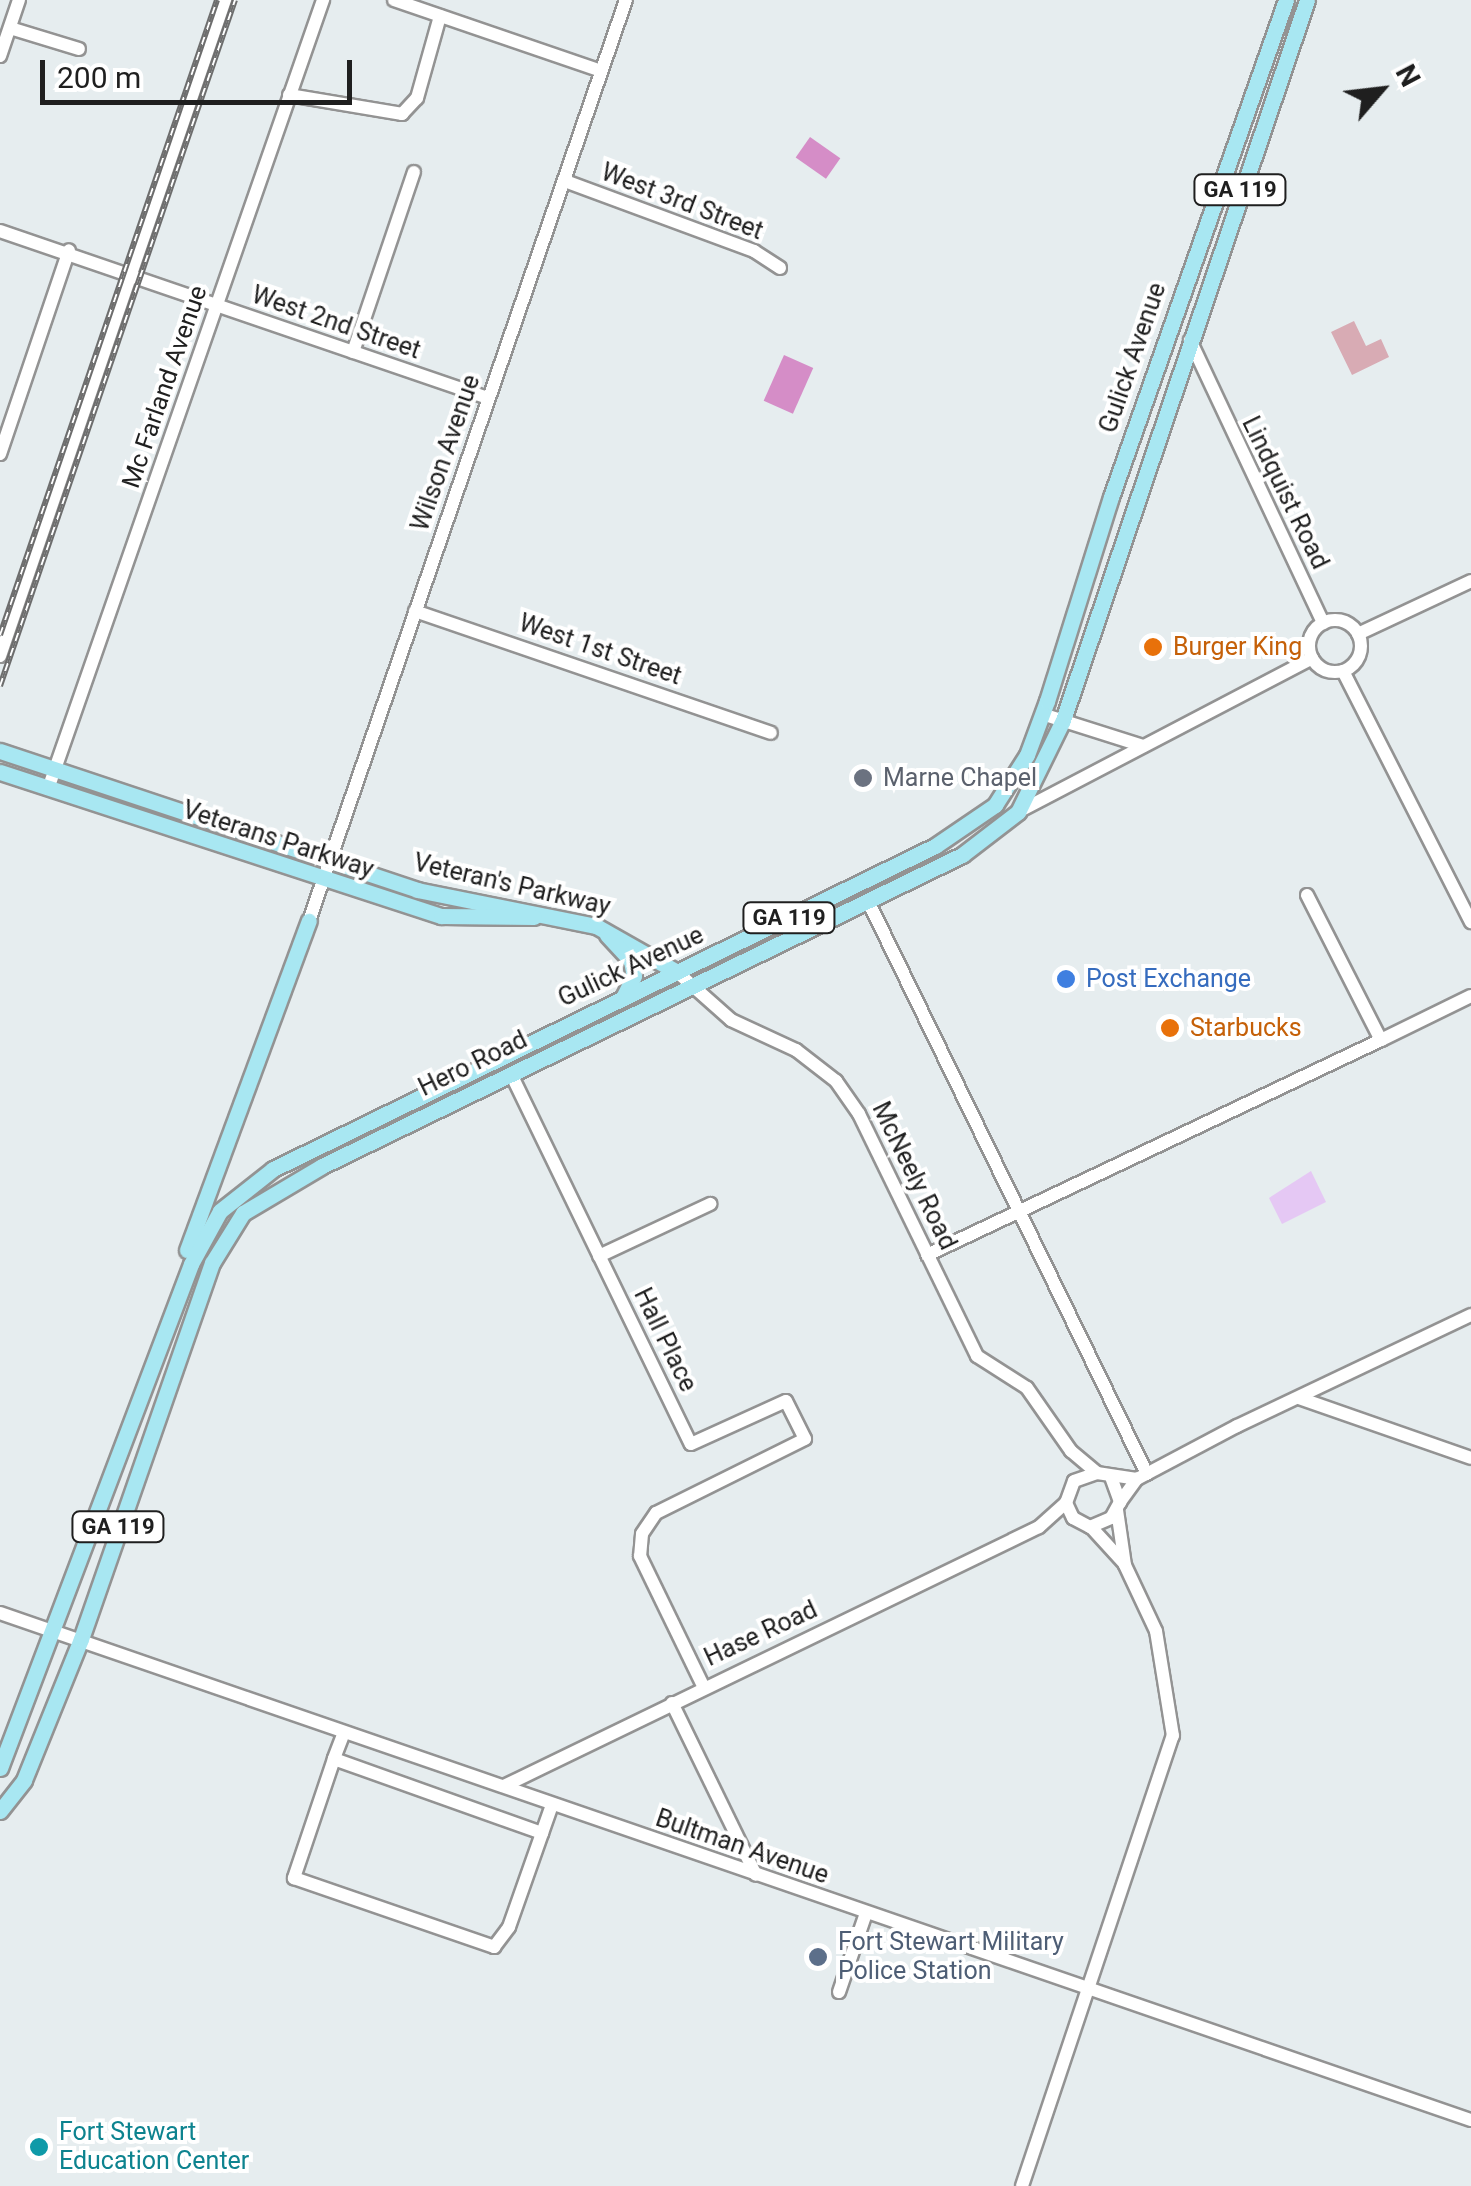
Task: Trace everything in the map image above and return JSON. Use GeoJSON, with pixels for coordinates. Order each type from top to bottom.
{"type":"FeatureCollection","features":[{"type":"Feature","properties":{"kind":"main road","name":"Gulick Avenue"},"geometry":{"type":"LineString","coordinates":[[0,1768],[202,1238],[246,1186],[970,828],[1017,775],[1042,714],[1111,497],[1286,0]]}},
{"type":"Feature","properties":{"kind":"main road","name":"Gulick Avenue"},"geometry":{"type":"LineString","coordinates":[[1018,812],[1062,720],[1174,380],[1307,0]]}},
{"type":"Feature","properties":{"kind":"main road","name":"Veterans Parkway"},"geometry":{"type":"LineString","coordinates":[[0,751],[328,862]]}},
{"type":"Feature","properties":{"kind":"main road","name":"Veterans Parkway"},"geometry":{"type":"LineString","coordinates":[[0,772],[322,882],[470,920],[548,915]]}},
{"type":"Feature","properties":{"kind":"main road","name":"Hero Road"},"geometry":{"type":"LineString","coordinates":[[80,1639],[201,1291],[227,1237],[244,1213],[274,1192],[691,984],[962,855],[1018,812]]}},
{"type":"Feature","properties":{"kind":"main road","name":"Veteran's Parkway"},"geometry":{"type":"LineString","coordinates":[[328,862],[417,890],[596,926],[677,972]]}},
{"type":"Feature","properties":{"kind":"main road"},"geometry":{"type":"LineString","coordinates":[[157,1351],[190,1239],[229,1151],[310,921]]}},
{"type":"Feature","properties":{"kind":"main road"},"geometry":{"type":"LineString","coordinates":[[596,926],[631,960],[634,976],[623,998]]}},
{"type":"Feature","properties":{"kind":"main road","name":"GA 119"},"geometry":{"type":"LineString","coordinates":[[0,1811],[24,1780],[80,1639]]}},
{"type":"Feature","properties":{"kind":"street"},"geometry":{"type":"LineString","coordinates":[[0,56],[20,0]]}},
{"type":"Feature","properties":{"kind":"street"},"geometry":{"type":"LineString","coordinates":[[0,656],[226,0]]}},
{"type":"Feature","properties":{"kind":"street","name":"Mc Farland Avenue"},"geometry":{"type":"LineString","coordinates":[[48,789],[323,0]]}},
{"type":"Feature","properties":{"kind":"street"},"geometry":{"type":"LineString","coordinates":[[394,0],[600,71]]}},
{"type":"Feature","properties":{"kind":"street","name":"Wilson Avenue"},"geometry":{"type":"LineString","coordinates":[[310,921],[626,0]]}},
{"type":"Feature","properties":{"kind":"street"},"geometry":{"type":"LineString","coordinates":[[289,95],[402,114],[417,98],[440,16]]}},
{"type":"Feature","properties":{"kind":"street"},"geometry":{"type":"LineString","coordinates":[[10,28],[78,49]]}},
{"type":"Feature","properties":{"kind":"street"},"geometry":{"type":"LineString","coordinates":[[353,352],[414,172]]}},
{"type":"Feature","properties":{"kind":"street","name":"West 3rd Street"},"geometry":{"type":"LineString","coordinates":[[565,181],[754,250],[780,268]]}},
{"type":"Feature","properties":{"kind":"street","name":"West 2nd Street"},"geometry":{"type":"LineString","coordinates":[[0,231],[69,250],[132,276],[488,398]]}},
{"type":"Feature","properties":{"kind":"street"},"geometry":{"type":"LineString","coordinates":[[0,454],[69,250]]}},
{"type":"Feature","properties":{"kind":"street","name":"Lindquist Road"},"geometry":{"type":"LineString","coordinates":[[1189,338],[1206,383],[1323,623]]}},
{"type":"Feature","properties":{"kind":"street"},"geometry":{"type":"LineString","coordinates":[[1174,380],[1194,377],[1206,383]]}},
{"type":"Feature","properties":{"kind":"street"},"geometry":{"type":"LineString","coordinates":[[1358,634],[1471,581]]}},
{"type":"Feature","properties":{"kind":"street","name":"West 1st Street"},"geometry":{"type":"LineString","coordinates":[[415,611],[772,733]]}},
{"type":"Feature","properties":{"kind":"street"},"geometry":{"type":"LineString","coordinates":[[1343,621],[1358,634],[1360,656],[1343,671],[1324,670],[1312,658],[1309,644],[1323,623],[1343,621]]}},
{"type":"Feature","properties":{"kind":"street"},"geometry":{"type":"LineString","coordinates":[[1018,812],[1312,658]]}},
{"type":"Feature","properties":{"kind":"street"},"geometry":{"type":"LineString","coordinates":[[1343,671],[1471,922]]}},
{"type":"Feature","properties":{"kind":"street"},"geometry":{"type":"LineString","coordinates":[[1042,714],[1143,746]]}},
{"type":"Feature","properties":{"kind":"street"},"geometry":{"type":"LineString","coordinates":[[1307,895],[1380,1040]]}},
{"type":"Feature","properties":{"kind":"street"},"geometry":{"type":"LineString","coordinates":[[868,901],[1021,1215],[1142,1476]]}},
{"type":"Feature","properties":{"kind":"street","name":"McNeely Road"},"geometry":{"type":"LineString","coordinates":[[677,972],[730,1020],[796,1050],[836,1081],[859,1114],[978,1356],[1027,1388],[1065,1442],[1104,1475]]}},
{"type":"Feature","properties":{"kind":"street"},"geometry":{"type":"LineString","coordinates":[[928,1254],[1021,1215],[1471,996]]}},
{"type":"Feature","properties":{"kind":"street","name":"Hall Place"},"geometry":{"type":"LineString","coordinates":[[511,1074],[691,1444],[786,1402],[805,1439],[656,1512],[642,1534],[640,1556],[703,1686]]}},
{"type":"Feature","properties":{"kind":"street"},"geometry":{"type":"LineString","coordinates":[[598,1256],[710,1204]]}},
{"type":"Feature","properties":{"kind":"street"},"geometry":{"type":"LineString","coordinates":[[1038,1527],[1104,1524],[1142,1476],[1471,1316]]}},
{"type":"Feature","properties":{"kind":"street"},"geometry":{"type":"LineString","coordinates":[[1299,1398],[1471,1458]]}},
{"type":"Feature","properties":{"kind":"street"},"geometry":{"type":"LineString","coordinates":[[1038,1527],[1066,1503],[1070,1486],[1065,1442]]}},
{"type":"Feature","properties":{"kind":"street"},"geometry":{"type":"LineString","coordinates":[[1070,1486],[1104,1475],[1142,1476]]}},
{"type":"Feature","properties":{"kind":"street"},"geometry":{"type":"LineString","coordinates":[[1022,2186],[1173,1736],[1156,1631],[1126,1565],[1119,1506],[1104,1475]]}},
{"type":"Feature","properties":{"kind":"street"},"geometry":{"type":"LineString","coordinates":[[1066,1503],[1126,1565]]}},
{"type":"Feature","properties":{"kind":"street","name":"Hase Road"},"geometry":{"type":"LineString","coordinates":[[504,1786],[703,1686],[1038,1527]]}},
{"type":"Feature","properties":{"kind":"street","name":"Bultman Avenue"},"geometry":{"type":"LineString","coordinates":[[0,1613],[343,1735],[504,1786],[1471,2120]]}},
{"type":"Feature","properties":{"kind":"street"},"geometry":{"type":"LineString","coordinates":[[672,1703],[756,1876]]}},
{"type":"Feature","properties":{"kind":"street"},"geometry":{"type":"LineString","coordinates":[[343,1735],[294,1878],[494,1947],[509,1927],[552,1804]]}},
{"type":"Feature","properties":{"kind":"street"},"geometry":{"type":"LineString","coordinates":[[334,1759],[542,1833]]}},
{"type":"Feature","properties":{"kind":"street"},"geometry":{"type":"LineString","coordinates":[[839,1992],[866,1913]]}},
{"type":"Feature","properties":{"kind":"shaded area"},"geometry":{"type":"Polygon","coordinates":[[[810,137],[840,158],[826,179],[796,157],[810,137]]]}},
{"type":"Feature","properties":{"kind":"shaded area"},"geometry":{"type":"Polygon","coordinates":[[[1354,321],[1366,346],[1381,339],[1389,357],[1352,375],[1331,332],[1354,321]]]}},
{"type":"Feature","properties":{"kind":"shaded area"},"geometry":{"type":"Polygon","coordinates":[[[784,355],[813,368],[793,414],[764,401],[784,355]]]}},
{"type":"Feature","properties":{"kind":"shaded area"},"geometry":{"type":"Polygon","coordinates":[[[1311,1171],[1326,1202],[1282,1224],[1269,1198],[1311,1171]]]}},
{"type":"Feature","properties":{"kind":"railway"},"geometry":{"type":"LineString","coordinates":[[0,635],[217,0]]}},
{"type":"Feature","properties":{"kind":"railway"},"geometry":{"type":"LineString","coordinates":[[0,686],[235,0]]}},
{"type":"Feature","properties":{"kind":"place","name":"Burger King"},"geometry":{"type":"Point","coordinates":[1153,647]}},
{"type":"Feature","properties":{"kind":"place","name":"Marne Chapel"},"geometry":{"type":"Point","coordinates":[863,778]}},
{"type":"Feature","properties":{"kind":"place","name":"Post Exchange"},"geometry":{"type":"Point","coordinates":[1066,979]}},
{"type":"Feature","properties":{"kind":"place","name":"Starbucks"},"geometry":{"type":"Point","coordinates":[1170,1028]}},
{"type":"Feature","properties":{"kind":"place","name":"Fort Stewart Military Police Station"},"geometry":{"type":"Point","coordinates":[818,1957]}},
{"type":"Feature","properties":{"kind":"place","name":"Fort Stewart Education Center"},"geometry":{"type":"Point","coordinates":[39,2147]}}]}
